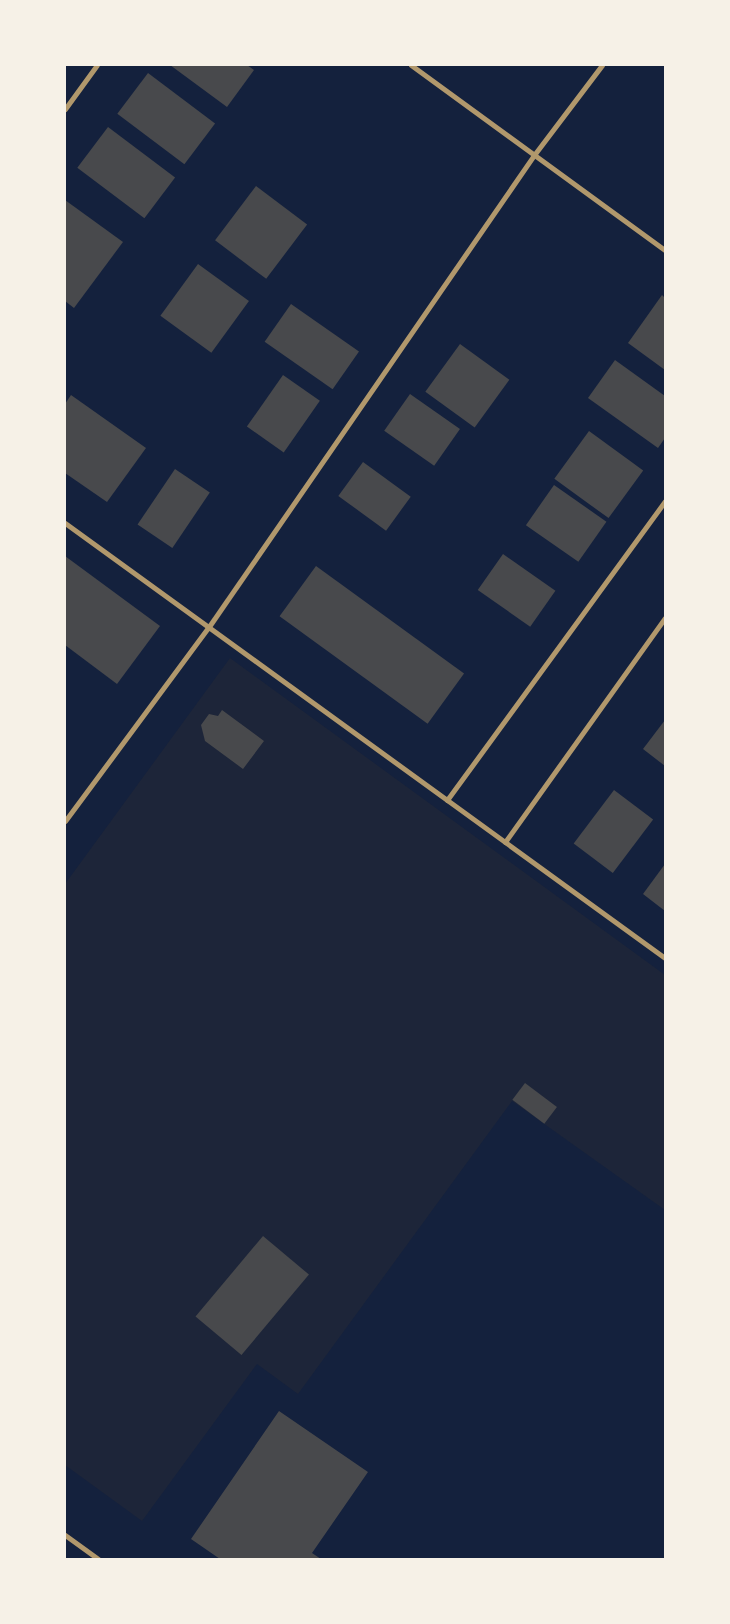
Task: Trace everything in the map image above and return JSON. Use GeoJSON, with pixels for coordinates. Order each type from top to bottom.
{"type":"FeatureCollection","features":[{"type":"Feature","properties":{"kind":"street"},"geometry":{"type":"LineString","coordinates":[[65,109],[97,65]]}},
{"type":"Feature","properties":{"kind":"street"},"geometry":{"type":"LineString","coordinates":[[411,65],[665,250]]}},
{"type":"Feature","properties":{"kind":"street"},"geometry":{"type":"LineString","coordinates":[[65,821],[208,628],[534,155],[602,65]]}},
{"type":"Feature","properties":{"kind":"street"},"geometry":{"type":"LineString","coordinates":[[447,800],[665,501]]}},
{"type":"Feature","properties":{"kind":"street"},"geometry":{"type":"LineString","coordinates":[[65,523],[665,958]]}},
{"type":"Feature","properties":{"kind":"street"},"geometry":{"type":"LineString","coordinates":[[505,842],[665,618]]}},
{"type":"Feature","properties":{"kind":"street"},"geometry":{"type":"LineString","coordinates":[[65,1535],[98,1559]]}},
{"type":"Feature","properties":{"kind":"shaded area"},"geometry":{"type":"Polygon","coordinates":[[[230,658],[665,975],[665,1210],[512,1101],[298,1394],[257,1364],[142,1521],[65,1465],[65,884],[230,658]]]}},
{"type":"Feature","properties":{"kind":"building"},"geometry":{"type":"Polygon","coordinates":[[[170,65],[247,65],[254,70],[227,107],[170,65]]]}},
{"type":"Feature","properties":{"kind":"building"},"geometry":{"type":"Polygon","coordinates":[[[148,73],[215,124],[184,164],[117,114],[148,73]]]}},
{"type":"Feature","properties":{"kind":"building"},"geometry":{"type":"Polygon","coordinates":[[[108,127],[175,178],[144,218],[77,168],[108,127]]]}},
{"type":"Feature","properties":{"kind":"building"},"geometry":{"type":"Polygon","coordinates":[[[256,186],[307,225],[266,279],[215,240],[256,186]]]}},
{"type":"Feature","properties":{"kind":"building"},"geometry":{"type":"Polygon","coordinates":[[[65,200],[123,242],[74,308],[65,301],[65,200]]]}},
{"type":"Feature","properties":{"kind":"building"},"geometry":{"type":"Polygon","coordinates":[[[198,264],[249,301],[211,353],[160,316],[198,264]]]}},
{"type":"Feature","properties":{"kind":"building"},"geometry":{"type":"Polygon","coordinates":[[[662,295],[665,298],[665,370],[628,343],[662,295]]]}},
{"type":"Feature","properties":{"kind":"building"},"geometry":{"type":"Polygon","coordinates":[[[291,304],[359,352],[333,389],[265,342],[291,304]]]}},
{"type":"Feature","properties":{"kind":"building"},"geometry":{"type":"Polygon","coordinates":[[[460,344],[509,380],[475,428],[425,392],[460,344]]]}},
{"type":"Feature","properties":{"kind":"building"},"geometry":{"type":"Polygon","coordinates":[[[615,360],[665,396],[665,438],[658,448],[588,398],[615,360]]]}},
{"type":"Feature","properties":{"kind":"building"},"geometry":{"type":"Polygon","coordinates":[[[283,375],[320,401],[284,452],[247,427],[283,375]]]}},
{"type":"Feature","properties":{"kind":"building"},"geometry":{"type":"Polygon","coordinates":[[[410,394],[460,429],[434,466],[384,431],[410,394]]]}},
{"type":"Feature","properties":{"kind":"building"},"geometry":{"type":"Polygon","coordinates":[[[71,395],[146,448],[107,502],[65,473],[65,404],[71,395]]]}},
{"type":"Feature","properties":{"kind":"building"},"geometry":{"type":"Polygon","coordinates":[[[589,431],[643,470],[609,518],[554,479],[589,431]]]}},
{"type":"Feature","properties":{"kind":"building"},"geometry":{"type":"Polygon","coordinates":[[[363,462],[411,497],[386,531],[338,496],[363,462]]]}},
{"type":"Feature","properties":{"kind":"building"},"geometry":{"type":"Polygon","coordinates":[[[175,469],[210,492],[172,548],[138,525],[175,469]]]}},
{"type":"Feature","properties":{"kind":"building"},"geometry":{"type":"Polygon","coordinates":[[[554,485],[606,522],[578,562],[526,525],[554,485]]]}},
{"type":"Feature","properties":{"kind":"building"},"geometry":{"type":"Polygon","coordinates":[[[503,554],[555,591],[530,627],[478,590],[503,554]]]}},
{"type":"Feature","properties":{"kind":"building"},"geometry":{"type":"Polygon","coordinates":[[[65,556],[160,626],[117,684],[65,645],[65,556]]]}},
{"type":"Feature","properties":{"kind":"building"},"geometry":{"type":"Polygon","coordinates":[[[316,566],[464,674],[428,724],[280,616],[316,566]]]}},
{"type":"Feature","properties":{"kind":"building"},"geometry":{"type":"Polygon","coordinates":[[[222,710],[264,741],[243,769],[205,741],[201,725],[209,714],[218,716],[222,710]]]}},
{"type":"Feature","properties":{"kind":"building"},"geometry":{"type":"Polygon","coordinates":[[[665,720],[665,766],[643,749],[665,720]]]}},
{"type":"Feature","properties":{"kind":"building"},"geometry":{"type":"Polygon","coordinates":[[[614,790],[653,819],[613,873],[574,844],[614,790]]]}},
{"type":"Feature","properties":{"kind":"building"},"geometry":{"type":"Polygon","coordinates":[[[665,864],[665,911],[643,894],[665,864]]]}},
{"type":"Feature","properties":{"kind":"building"},"geometry":{"type":"Polygon","coordinates":[[[525,1083],[557,1107],[544,1124],[512,1100],[525,1083]]]}},
{"type":"Feature","properties":{"kind":"building"},"geometry":{"type":"Polygon","coordinates":[[[263,1236],[309,1275],[241,1355],[196,1316],[263,1236]]]}},
{"type":"Feature","properties":{"kind":"building"},"geometry":{"type":"Polygon","coordinates":[[[279,1411],[368,1472],[312,1553],[321,1559],[220,1559],[191,1539],[279,1411]]]}}]}
